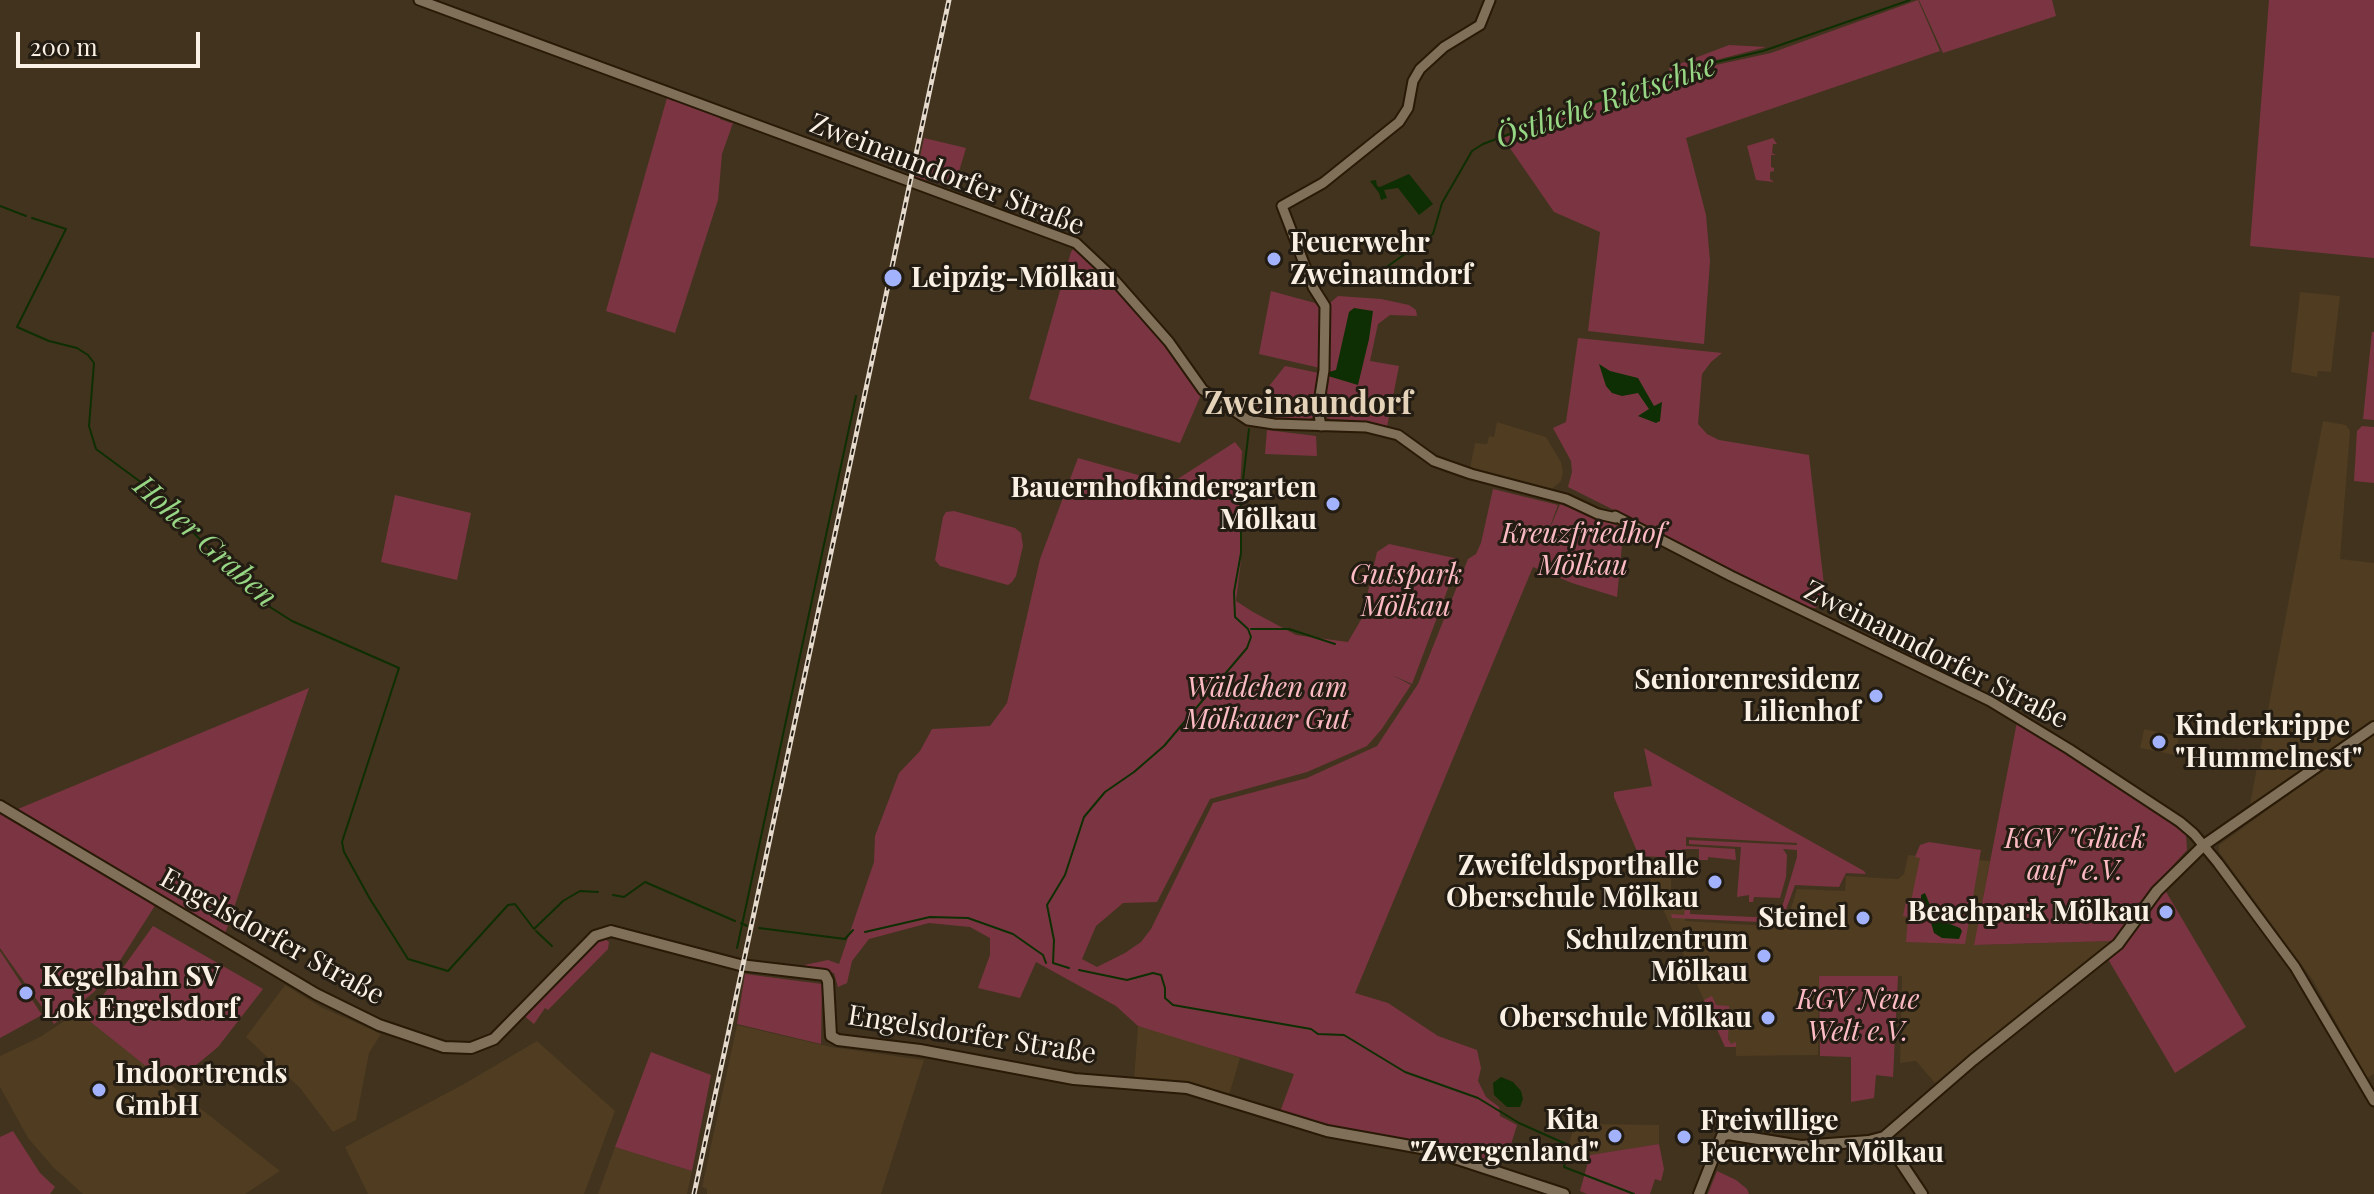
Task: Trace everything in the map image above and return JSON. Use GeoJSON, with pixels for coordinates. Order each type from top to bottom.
{"type":"FeatureCollection","features":[{"type":"Feature","properties":{"kind":"main road"},"geometry":{"type":"LineString","coordinates":[[1699,1194],[1722,1136],[1728,1134],[1801,1146],[1884,1137],[1973,1060],[2118,944],[2157,891],[2204,845],[2374,727]]}},
{"type":"Feature","properties":{"kind":"main road","name":"Engelsdorfer Straße"},"geometry":{"type":"LineString","coordinates":[[0,806],[316,994],[379,1025],[444,1047],[471,1048],[494,1039],[595,936],[611,931],[740,965],[825,975],[828,981],[830,1030],[834,1039],[920,1050],[1074,1079],[1187,1088],[1327,1131],[1427,1149],[1564,1194]]}},
{"type":"Feature","properties":{"kind":"main road"},"geometry":{"type":"LineString","coordinates":[[1884,1137],[1922,1194]]}},
{"type":"Feature","properties":{"kind":"street","name":"Zweinaundorfer Straße"},"geometry":{"type":"LineString","coordinates":[[419,0],[1076,243],[1110,275],[1169,342],[1200,386],[1211,397],[1248,420],[1274,424],[1366,427],[1398,435],[1434,461],[1586,506],[2011,713],[2180,822],[2204,845],[2295,967],[2374,1101]]}},
{"type":"Feature","properties":{"kind":"street"},"geometry":{"type":"LineString","coordinates":[[1321,426],[1318,409],[1326,313],[1282,206],[1323,183],[1399,122],[1408,108],[1413,81],[1420,69],[1444,47],[1476,29],[1484,19],[1490,0]]}},
{"type":"Feature","properties":{"kind":"shaded area"},"geometry":{"type":"Polygon","coordinates":[[[1409,174],[1433,204],[1419,215],[1398,188],[1384,190],[1387,198],[1381,200],[1370,181],[1376,180],[1380,187],[1409,174]]]}},
{"type":"Feature","properties":{"kind":"shaded area"},"geometry":{"type":"Polygon","coordinates":[[[2300,292],[2340,296],[2331,372],[2318,371],[2317,377],[2291,372],[2300,292]]]}},
{"type":"Feature","properties":{"kind":"shaded area"},"geometry":{"type":"Polygon","coordinates":[[[1354,308],[1373,311],[1358,385],[1328,376],[1329,372],[1336,370],[1349,312],[1354,308]]]}},
{"type":"Feature","properties":{"kind":"shaded area"},"geometry":{"type":"Polygon","coordinates":[[[1599,364],[1610,371],[1638,378],[1654,406],[1662,402],[1660,421],[1656,423],[1638,416],[1649,409],[1638,393],[1622,396],[1612,393],[1606,386],[1599,364]]]}},
{"type":"Feature","properties":{"kind":"shaded area"},"geometry":{"type":"Polygon","coordinates":[[[2323,421],[2346,425],[2350,431],[2340,559],[2374,563],[2374,720],[2250,804],[2323,421]]]}},
{"type":"Feature","properties":{"kind":"shaded area"},"geometry":{"type":"Polygon","coordinates":[[[1497,422],[1546,437],[1561,462],[1561,481],[1552,489],[1470,468],[1475,443],[1487,444],[1489,436],[1494,437],[1497,422]]]}},
{"type":"Feature","properties":{"kind":"shaded area","name":"Kinderkrippe \"Hummelnest\""},"geometry":{"type":"Polygon","coordinates":[[[2144,729],[2179,736],[2175,755],[2140,748],[2144,729]]]}},
{"type":"Feature","properties":{"kind":"shaded area"},"geometry":{"type":"Polygon","coordinates":[[[2374,733],[2374,1074],[2367,1078],[2312,979],[2219,852],[2219,845],[2374,733]]]}},
{"type":"Feature","properties":{"kind":"shaded area"},"geometry":{"type":"Polygon","coordinates":[[[1908,855],[1990,861],[1974,945],[2112,941],[1935,1083],[1916,1061],[1900,1063],[1902,976],[1819,976],[1818,1055],[1736,1056],[1736,1047],[1725,1047],[1645,869],[1648,862],[1672,863],[1671,889],[1687,890],[1685,921],[1785,927],[1797,889],[1845,891],[1846,876],[1898,879],[1904,874],[1908,855]]]}},
{"type":"Feature","properties":{"kind":"shaded area"},"geometry":{"type":"Polygon","coordinates":[[[1925,893],[1934,915],[1960,928],[1959,939],[1942,938],[1934,933],[1928,912],[1921,904],[1921,895],[1925,893]]]}},
{"type":"Feature","properties":{"kind":"shaded area"},"geometry":{"type":"Polygon","coordinates":[[[285,985],[321,1007],[381,1034],[369,1053],[356,1120],[333,1132],[300,1088],[246,1037],[285,985]]]}},
{"type":"Feature","properties":{"kind":"shaded area"},"geometry":{"type":"Polygon","coordinates":[[[78,1012],[280,1171],[245,1194],[83,1194],[53,1167],[28,1138],[0,1087],[0,1056],[40,1037],[78,1012]]]}},
{"type":"Feature","properties":{"kind":"shaded area"},"geometry":{"type":"Polygon","coordinates":[[[737,1025],[831,1047],[924,1060],[881,1194],[707,1194],[707,1189],[702,1187],[737,1025]]]}},
{"type":"Feature","properties":{"kind":"shaded area"},"geometry":{"type":"Polygon","coordinates":[[[1138,1026],[1240,1058],[1229,1095],[1185,1083],[1134,1079],[1138,1026]]]}},
{"type":"Feature","properties":{"kind":"shaded area"},"geometry":{"type":"Polygon","coordinates":[[[537,1041],[615,1111],[584,1194],[368,1194],[345,1147],[537,1041]]]}},
{"type":"Feature","properties":{"kind":"shaded area"},"geometry":{"type":"Polygon","coordinates":[[[1501,1077],[1513,1082],[1521,1091],[1523,1099],[1520,1107],[1507,1107],[1494,1095],[1493,1083],[1501,1077]]]}},
{"type":"Feature","properties":{"kind":"shaded area","name":"Kita \"Zwergenland\""},"geometry":{"type":"Polygon","coordinates":[[[1594,1124],[1659,1125],[1659,1144],[1592,1155],[1568,1148],[1574,1126],[1582,1128],[1594,1124]]]}},
{"type":"Feature","properties":{"kind":"shaded area"},"geometry":{"type":"Polygon","coordinates":[[[615,1147],[692,1171],[687,1194],[598,1194],[615,1147]]]}},
{"type":"Feature","properties":{"kind":"green space"},"geometry":{"type":"Polygon","coordinates":[[[1918,0],[1940,51],[1686,138],[1706,215],[1710,261],[1704,344],[1588,331],[1600,232],[1554,212],[1503,138],[1679,73],[1771,53],[1918,0]]]}},
{"type":"Feature","properties":{"kind":"green space"},"geometry":{"type":"Polygon","coordinates":[[[1919,0],[2052,0],[2056,16],[1943,53],[1919,0]]]}},
{"type":"Feature","properties":{"kind":"green space"},"geometry":{"type":"Polygon","coordinates":[[[2269,0],[2374,0],[2374,258],[2250,246],[2269,0]]]}},
{"type":"Feature","properties":{"kind":"green space"},"geometry":{"type":"Polygon","coordinates":[[[1729,45],[1766,47],[1670,72],[1669,68],[1729,45]]]}},
{"type":"Feature","properties":{"kind":"green space"},"geometry":{"type":"Polygon","coordinates":[[[667,98],[721,115],[720,119],[731,123],[734,120],[722,154],[718,200],[675,333],[606,311],[667,98]]]}},
{"type":"Feature","properties":{"kind":"green space"},"geometry":{"type":"Polygon","coordinates":[[[924,138],[966,148],[954,188],[916,177],[924,138]]]}},
{"type":"Feature","properties":{"kind":"green space"},"geometry":{"type":"Polygon","coordinates":[[[1773,138],[1777,144],[1773,144],[1772,153],[1776,155],[1771,155],[1774,171],[1770,172],[1770,179],[1774,182],[1756,180],[1747,146],[1773,138]]]}},
{"type":"Feature","properties":{"kind":"green space"},"geometry":{"type":"Polygon","coordinates":[[[1074,248],[1168,344],[1199,390],[1200,397],[1180,443],[1029,399],[1074,248]]]}},
{"type":"Feature","properties":{"kind":"green space"},"geometry":{"type":"Polygon","coordinates":[[[1271,291],[1315,303],[1320,308],[1320,368],[1259,354],[1271,291]]]}},
{"type":"Feature","properties":{"kind":"green space"},"geometry":{"type":"Polygon","coordinates":[[[1338,296],[1381,299],[1409,305],[1416,310],[1417,316],[1390,315],[1378,324],[1370,361],[1399,366],[1387,427],[1324,416],[1330,303],[1338,296]]]}},
{"type":"Feature","properties":{"kind":"green space"},"geometry":{"type":"Polygon","coordinates":[[[2374,332],[2374,420],[2363,419],[2374,332]]]}},
{"type":"Feature","properties":{"kind":"green space"},"geometry":{"type":"Polygon","coordinates":[[[1578,338],[1722,353],[1702,374],[1698,424],[1707,434],[1719,440],[1809,455],[1824,585],[1816,608],[1807,607],[1568,487],[1571,461],[1553,428],[1566,422],[1578,338]]]}},
{"type":"Feature","properties":{"kind":"green space"},"geometry":{"type":"Polygon","coordinates":[[[1285,366],[1319,373],[1313,417],[1310,419],[1255,416],[1262,395],[1285,366]]]}},
{"type":"Feature","properties":{"kind":"green space"},"geometry":{"type":"Polygon","coordinates":[[[2362,426],[2374,427],[2374,483],[2354,481],[2357,431],[2362,426]]]}},
{"type":"Feature","properties":{"kind":"green space"},"geometry":{"type":"Polygon","coordinates":[[[1267,430],[1316,436],[1317,456],[1265,454],[1267,430]]]}},
{"type":"Feature","properties":{"kind":"green space"},"geometry":{"type":"Polygon","coordinates":[[[1235,442],[1242,451],[1239,506],[1241,560],[1236,601],[1296,635],[1348,642],[1362,618],[1377,552],[1389,544],[1459,559],[1412,684],[1392,675],[1411,685],[1367,746],[1307,772],[1210,799],[1157,902],[1123,903],[1096,926],[1082,959],[1097,967],[1141,942],[1151,929],[1213,803],[1307,778],[1377,746],[1418,684],[1468,559],[1476,554],[1481,543],[1493,489],[1558,505],[1545,540],[1560,504],[1618,526],[1619,533],[1623,534],[1617,597],[1533,567],[1355,993],[1388,1003],[1438,1036],[1477,1050],[1481,1068],[1478,1081],[1486,1097],[1499,1107],[1500,1116],[1517,1125],[1506,1160],[1495,1166],[1353,1134],[1280,1112],[1294,1074],[1138,1026],[1116,1006],[1036,962],[1020,998],[978,988],[990,955],[990,938],[970,927],[929,923],[869,939],[852,961],[847,983],[838,987],[834,973],[804,965],[828,960],[839,964],[874,862],[875,836],[899,773],[920,751],[932,729],[990,726],[1007,703],[1040,559],[1078,458],[1170,484],[1235,442]]]}},
{"type":"Feature","properties":{"kind":"green space"},"geometry":{"type":"Polygon","coordinates":[[[395,495],[471,513],[457,580],[381,562],[395,495]]]}},
{"type":"Feature","properties":{"kind":"green space"},"geometry":{"type":"Polygon","coordinates":[[[954,511],[1015,528],[1021,533],[1023,546],[1012,582],[1008,585],[940,566],[935,560],[943,517],[946,512],[954,511]]]}},
{"type":"Feature","properties":{"kind":"green space"},"geometry":{"type":"Polygon","coordinates":[[[309,688],[224,937],[156,904],[116,967],[94,992],[54,1024],[0,948],[0,810],[6,814],[309,688]]]}},
{"type":"Feature","properties":{"kind":"green space","name":"KGV \"Glück auf\" e.V."},"geometry":{"type":"Polygon","coordinates":[[[2017,722],[2155,811],[2186,835],[2187,850],[2154,886],[2112,941],[1974,945],[2017,722]]]}},
{"type":"Feature","properties":{"kind":"green space"},"geometry":{"type":"Polygon","coordinates":[[[1644,748],[1866,874],[1846,873],[1839,887],[1795,885],[1781,923],[1672,918],[1671,914],[1684,915],[1685,909],[1690,910],[1690,914],[1774,918],[1780,914],[1797,857],[1797,850],[1783,849],[1787,855],[1786,877],[1780,898],[1754,897],[1753,902],[1749,902],[1749,895],[1737,897],[1741,847],[1689,844],[1689,840],[1797,843],[1686,837],[1686,846],[1735,849],[1736,860],[1708,857],[1708,860],[1699,860],[1699,849],[1685,849],[1683,858],[1639,856],[1614,792],[1652,786],[1644,748]]]}},
{"type":"Feature","properties":{"kind":"green space"},"geometry":{"type":"Polygon","coordinates":[[[1929,842],[1981,850],[1965,944],[1906,942],[1908,917],[1903,916],[1906,901],[1911,901],[1920,858],[1915,857],[1920,845],[1929,842]]]}},
{"type":"Feature","properties":{"kind":"green space"},"geometry":{"type":"Polygon","coordinates":[[[2165,890],[2246,1027],[2175,1073],[2108,959],[2129,940],[2165,890]]]}},
{"type":"Feature","properties":{"kind":"green space"},"geometry":{"type":"Polygon","coordinates":[[[153,926],[263,989],[218,1047],[171,1086],[78,1012],[104,994],[153,926]]]}},
{"type":"Feature","properties":{"kind":"green space"},"geometry":{"type":"Polygon","coordinates":[[[604,938],[609,942],[608,949],[548,1010],[545,1008],[534,1024],[523,1015],[597,940],[604,938]]]}},
{"type":"Feature","properties":{"kind":"green space"},"geometry":{"type":"Polygon","coordinates":[[[0,951],[42,1015],[0,1038],[0,951]]]}},
{"type":"Feature","properties":{"kind":"green space"},"geometry":{"type":"Polygon","coordinates":[[[745,974],[822,984],[821,1044],[737,1024],[745,974]]]}},
{"type":"Feature","properties":{"kind":"green space","name":"KGV Neue Welt e.V."},"geometry":{"type":"Polygon","coordinates":[[[1819,976],[1898,976],[1893,1077],[1876,1075],[1874,1098],[1851,1102],[1851,1057],[1820,1056],[1819,976]]]}},
{"type":"Feature","properties":{"kind":"green space"},"geometry":{"type":"Polygon","coordinates":[[[1712,996],[1716,1005],[1729,1006],[1729,1011],[1721,1011],[1721,1017],[1724,1022],[1729,1022],[1728,1039],[1731,1044],[1736,1042],[1736,1047],[1725,1047],[1704,1000],[1712,996]]]}},
{"type":"Feature","properties":{"kind":"green space"},"geometry":{"type":"Polygon","coordinates":[[[651,1052],[711,1075],[692,1171],[615,1147],[651,1052]]]}},
{"type":"Feature","properties":{"kind":"green space"},"geometry":{"type":"Polygon","coordinates":[[[13,1131],[40,1173],[55,1187],[50,1194],[0,1194],[0,1137],[13,1131]]]}},
{"type":"Feature","properties":{"kind":"green space"},"geometry":{"type":"Polygon","coordinates":[[[1659,1144],[1664,1169],[1661,1181],[1655,1179],[1650,1194],[1587,1194],[1580,1191],[1590,1155],[1659,1144]]]}},
{"type":"Feature","properties":{"kind":"green space"},"geometry":{"type":"Polygon","coordinates":[[[1717,1171],[1736,1180],[1749,1194],[1708,1194],[1717,1171]]]}},
{"type":"Feature","properties":{"kind":"waterway","name":"Östliche Rietschke"},"geometry":{"type":"LineString","coordinates":[[1365,286],[1367,281],[1433,234],[1442,203],[1472,151],[1483,144],[1678,71],[1763,51],[1910,0]]}},
{"type":"Feature","properties":{"kind":"waterway","name":"Hoher Graben"},"geometry":{"type":"LineString","coordinates":[[0,206],[26,216]]}},
{"type":"Feature","properties":{"kind":"waterway","name":"Hoher Graben"},"geometry":{"type":"LineString","coordinates":[[32,218],[66,229],[17,327],[49,341],[77,348],[94,363],[89,426],[96,449],[142,483],[270,607],[292,621],[399,668],[342,842],[344,852],[370,899],[408,959],[448,971],[508,905],[515,904],[534,929],[563,901],[580,891],[598,892]]}},
{"type":"Feature","properties":{"kind":"waterway"},"geometry":{"type":"LineString","coordinates":[[737,948],[856,396]]}},
{"type":"Feature","properties":{"kind":"waterway","name":"Östliche Rietschke"},"geometry":{"type":"LineString","coordinates":[[1069,968],[1053,963],[1054,940],[1047,905],[1065,875],[1084,817],[1105,792],[1164,746],[1247,648],[1251,637],[1248,629],[1235,617],[1234,592],[1241,553],[1241,497],[1249,429]]}},
{"type":"Feature","properties":{"kind":"waterway"},"geometry":{"type":"LineString","coordinates":[[1251,629],[1289,629],[1335,644]]}},
{"type":"Feature","properties":{"kind":"waterway","name":"Hoher Graben"},"geometry":{"type":"LineString","coordinates":[[613,895],[624,897],[645,882],[735,921]]}},
{"type":"Feature","properties":{"kind":"waterway","name":"Hoher Graben"},"geometry":{"type":"LineString","coordinates":[[865,932],[930,917],[968,918],[1013,934],[1043,955],[1046,963]]}},
{"type":"Feature","properties":{"kind":"waterway","name":"Hoher Graben"},"geometry":{"type":"LineString","coordinates":[[741,923],[747,926]]}},
{"type":"Feature","properties":{"kind":"waterway","name":"Hoher Graben"},"geometry":{"type":"LineString","coordinates":[[759,928],[845,939],[853,930]]}},
{"type":"Feature","properties":{"kind":"waterway"},"geometry":{"type":"LineString","coordinates":[[536,931],[552,946]]}},
{"type":"Feature","properties":{"kind":"waterway"},"geometry":{"type":"LineString","coordinates":[[1079,970],[1127,980],[1153,973],[1161,975],[1165,998],[1173,1005],[1311,1029],[1318,1034],[1344,1035],[1405,1072],[1478,1098],[1519,1123],[1566,1144],[1568,1150],[1564,1167],[1634,1194]]}},
{"type":"Feature","properties":{"kind":"railway"},"geometry":{"type":"LineString","coordinates":[[694,1194],[949,0]]}},
{"type":"Feature","properties":{"kind":"place","name":"Feuerwehr Zweinaundorf"},"geometry":{"type":"Point","coordinates":[1274,259]}},
{"type":"Feature","properties":{"kind":"place","name":"Leipzig-Mölkau"},"geometry":{"type":"Point","coordinates":[893,278]}},
{"type":"Feature","properties":{"kind":"place","name":"Bauernhofkindergarten Mölkau"},"geometry":{"type":"Point","coordinates":[1333,504]}},
{"type":"Feature","properties":{"kind":"place","name":"Seniorenresidenz Lilienhof"},"geometry":{"type":"Point","coordinates":[1876,696]}},
{"type":"Feature","properties":{"kind":"place","name":"Kinderkrippe \"Hummelnest\""},"geometry":{"type":"Point","coordinates":[2159,742]}},
{"type":"Feature","properties":{"kind":"place","name":"Zweifeldsporthalle Oberschule Mölkau"},"geometry":{"type":"Point","coordinates":[1715,882]}},
{"type":"Feature","properties":{"kind":"place","name":"Beachpark Mölkau"},"geometry":{"type":"Point","coordinates":[2166,912]}},
{"type":"Feature","properties":{"kind":"place","name":"Steinel"},"geometry":{"type":"Point","coordinates":[1863,918]}},
{"type":"Feature","properties":{"kind":"place","name":"Schulzentrum Mölkau"},"geometry":{"type":"Point","coordinates":[1764,956]}},
{"type":"Feature","properties":{"kind":"place","name":"Kegelbahn SV Lok Engelsdorf"},"geometry":{"type":"Point","coordinates":[26,993]}},
{"type":"Feature","properties":{"kind":"place","name":"Oberschule Mölkau"},"geometry":{"type":"Point","coordinates":[1768,1018]}},
{"type":"Feature","properties":{"kind":"place","name":"Indoortrends GmbH"},"geometry":{"type":"Point","coordinates":[99,1090]}},
{"type":"Feature","properties":{"kind":"place","name":"Kita \"Zwergenland\""},"geometry":{"type":"Point","coordinates":[1615,1136]}},
{"type":"Feature","properties":{"kind":"place","name":"Freiwillige Feuerwehr Mölkau"},"geometry":{"type":"Point","coordinates":[1684,1137]}},
{"type":"Feature","properties":{"kind":"district","name":"Zweinaundorf"},"geometry":{"type":"Point","coordinates":[1308,404]}},
{"type":"Feature","properties":{"kind":"park label","name":"Kreuzfriedhof Mölkau"},"geometry":{"type":"Point","coordinates":[1583,550]}},
{"type":"Feature","properties":{"kind":"park label","name":"Gutspark Mölkau"},"geometry":{"type":"Point","coordinates":[1406,591]}},
{"type":"Feature","properties":{"kind":"park label","name":"Wäldchen am Mölkauer Gut"},"geometry":{"type":"Point","coordinates":[1267,704]}}]}
